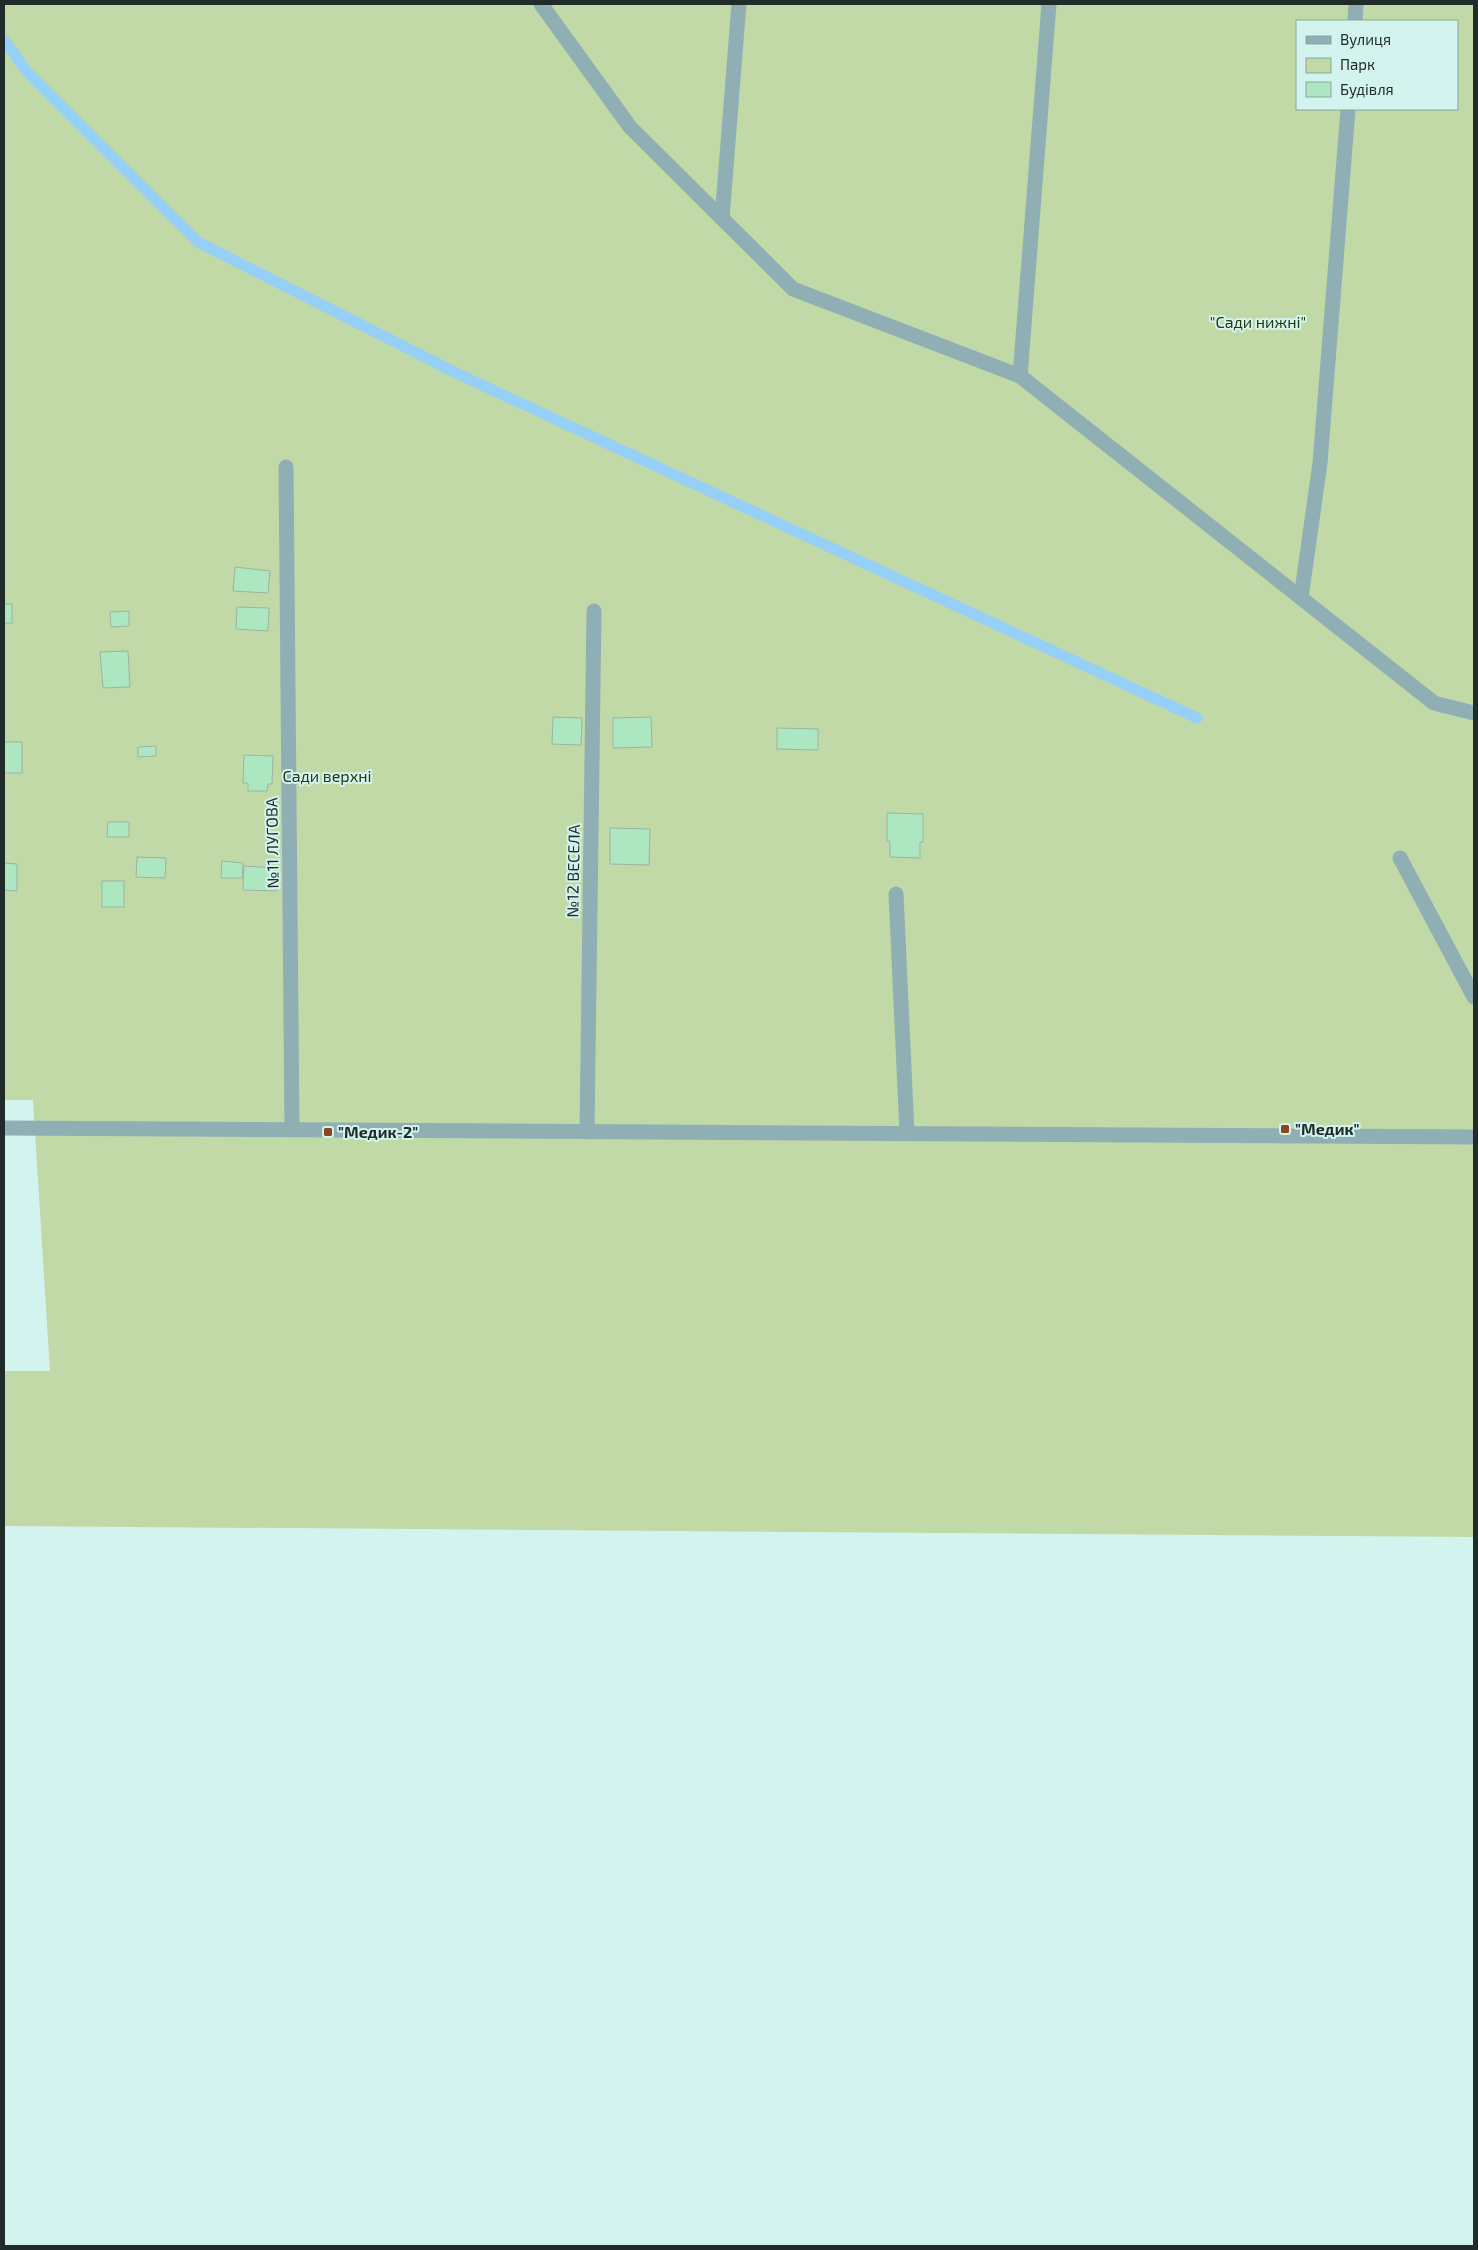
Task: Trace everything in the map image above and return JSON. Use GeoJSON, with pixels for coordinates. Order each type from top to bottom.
{"type":"FeatureCollection","features":[{"type":"Feature","properties":{"kind":"street"},"geometry":{"type":"LineString","coordinates":[[541,4],[630,127],[793,288],[1020,376],[1434,703],[1474,713]]}},
{"type":"Feature","properties":{"kind":"street"},"geometry":{"type":"LineString","coordinates":[[722,218],[739,4]]}},
{"type":"Feature","properties":{"kind":"street"},"geometry":{"type":"LineString","coordinates":[[1020,376],[1049,4]]}},
{"type":"Feature","properties":{"kind":"street"},"geometry":{"type":"LineString","coordinates":[[1355,20],[1356,4]]}},
{"type":"Feature","properties":{"kind":"street"},"geometry":{"type":"LineString","coordinates":[[1301,598],[1320,463],[1348,110]]}},
{"type":"Feature","properties":{"kind":"street","name":"№11 ЛУГОВА"},"geometry":{"type":"LineString","coordinates":[[286,467],[292,1129]]}},
{"type":"Feature","properties":{"kind":"street","name":"№12 ВЕСЕЛА"},"geometry":{"type":"LineString","coordinates":[[587,1132],[594,611]]}},
{"type":"Feature","properties":{"kind":"street"},"geometry":{"type":"LineString","coordinates":[[1400,858],[1474,997]]}},
{"type":"Feature","properties":{"kind":"street"},"geometry":{"type":"LineString","coordinates":[[896,894],[907,1133]]}},
{"type":"Feature","properties":{"kind":"street"},"geometry":{"type":"LineString","coordinates":[[4,1128],[1474,1137]]}},
{"type":"Feature","properties":{"kind":"green space"},"geometry":{"type":"Polygon","coordinates":[[[4,4],[1474,4],[1474,1537],[4,1526],[4,1371],[50,1371],[33,1100],[4,1100],[4,4]]]}},
{"type":"Feature","properties":{"kind":"building"},"geometry":{"type":"Polygon","coordinates":[[[235,567],[270,571],[268,593],[233,591],[235,567]]]}},
{"type":"Feature","properties":{"kind":"building"},"geometry":{"type":"Polygon","coordinates":[[[4,604],[12,604],[12,623],[4,623],[4,604]]]}},
{"type":"Feature","properties":{"kind":"building"},"geometry":{"type":"Polygon","coordinates":[[[237,607],[269,608],[268,631],[236,629],[237,607]]]}},
{"type":"Feature","properties":{"kind":"building"},"geometry":{"type":"Polygon","coordinates":[[[129,611],[129,626],[111,627],[110,612],[129,611]]]}},
{"type":"Feature","properties":{"kind":"building"},"geometry":{"type":"Polygon","coordinates":[[[128,651],[130,687],[103,688],[100,652],[128,651]]]}},
{"type":"Feature","properties":{"kind":"building"},"geometry":{"type":"Polygon","coordinates":[[[553,717],[582,718],[581,745],[552,744],[553,717]]]}},
{"type":"Feature","properties":{"kind":"building"},"geometry":{"type":"Polygon","coordinates":[[[651,717],[652,747],[613,748],[613,718],[651,717]]]}},
{"type":"Feature","properties":{"kind":"building"},"geometry":{"type":"Polygon","coordinates":[[[777,728],[818,729],[818,750],[777,749],[777,728]]]}},
{"type":"Feature","properties":{"kind":"building"},"geometry":{"type":"Polygon","coordinates":[[[4,742],[22,742],[22,773],[4,773],[4,742]]]}},
{"type":"Feature","properties":{"kind":"building"},"geometry":{"type":"Polygon","coordinates":[[[156,746],[156,756],[138,757],[138,747],[156,746]]]}},
{"type":"Feature","properties":{"kind":"building"},"geometry":{"type":"Polygon","coordinates":[[[244,755],[273,756],[272,784],[268,784],[267,791],[248,791],[248,783],[243,783],[244,755]]]}},
{"type":"Feature","properties":{"kind":"building"},"geometry":{"type":"Polygon","coordinates":[[[887,813],[923,814],[923,842],[920,842],[920,858],[890,857],[890,841],[887,841],[887,813]]]}},
{"type":"Feature","properties":{"kind":"building"},"geometry":{"type":"Polygon","coordinates":[[[108,822],[129,822],[129,837],[107,837],[108,822]]]}},
{"type":"Feature","properties":{"kind":"building"},"geometry":{"type":"Polygon","coordinates":[[[610,828],[650,829],[649,865],[610,864],[610,828]]]}},
{"type":"Feature","properties":{"kind":"building"},"geometry":{"type":"Polygon","coordinates":[[[137,857],[166,858],[165,878],[136,877],[137,857]]]}},
{"type":"Feature","properties":{"kind":"building"},"geometry":{"type":"Polygon","coordinates":[[[222,861],[243,863],[242,878],[221,878],[222,861]]]}},
{"type":"Feature","properties":{"kind":"building"},"geometry":{"type":"Polygon","coordinates":[[[4,863],[17,864],[17,891],[4,890],[4,863]]]}},
{"type":"Feature","properties":{"kind":"building"},"geometry":{"type":"Polygon","coordinates":[[[244,866],[277,868],[276,891],[243,890],[244,866]]]}},
{"type":"Feature","properties":{"kind":"building"},"geometry":{"type":"Polygon","coordinates":[[[102,881],[124,881],[124,907],[102,907],[102,881]]]}},
{"type":"Feature","properties":{"kind":"waterway"},"geometry":{"type":"LineString","coordinates":[[4,40],[27,72],[198,242],[456,373],[1197,718]]}},
{"type":"Feature","properties":{"kind":"place","name":"\"Медик\""},"geometry":{"type":"Point","coordinates":[1285,1129]}},
{"type":"Feature","properties":{"kind":"place","name":"\"Медик-2\""},"geometry":{"type":"Point","coordinates":[328,1132]}},
{"type":"Feature","properties":{"kind":"park label","name":"\"Сади нижні\""},"geometry":{"type":"Point","coordinates":[1258,322]}},
{"type":"Feature","properties":{"kind":"park label","name":"Сади верхні"},"geometry":{"type":"Point","coordinates":[327,776]}}]}
